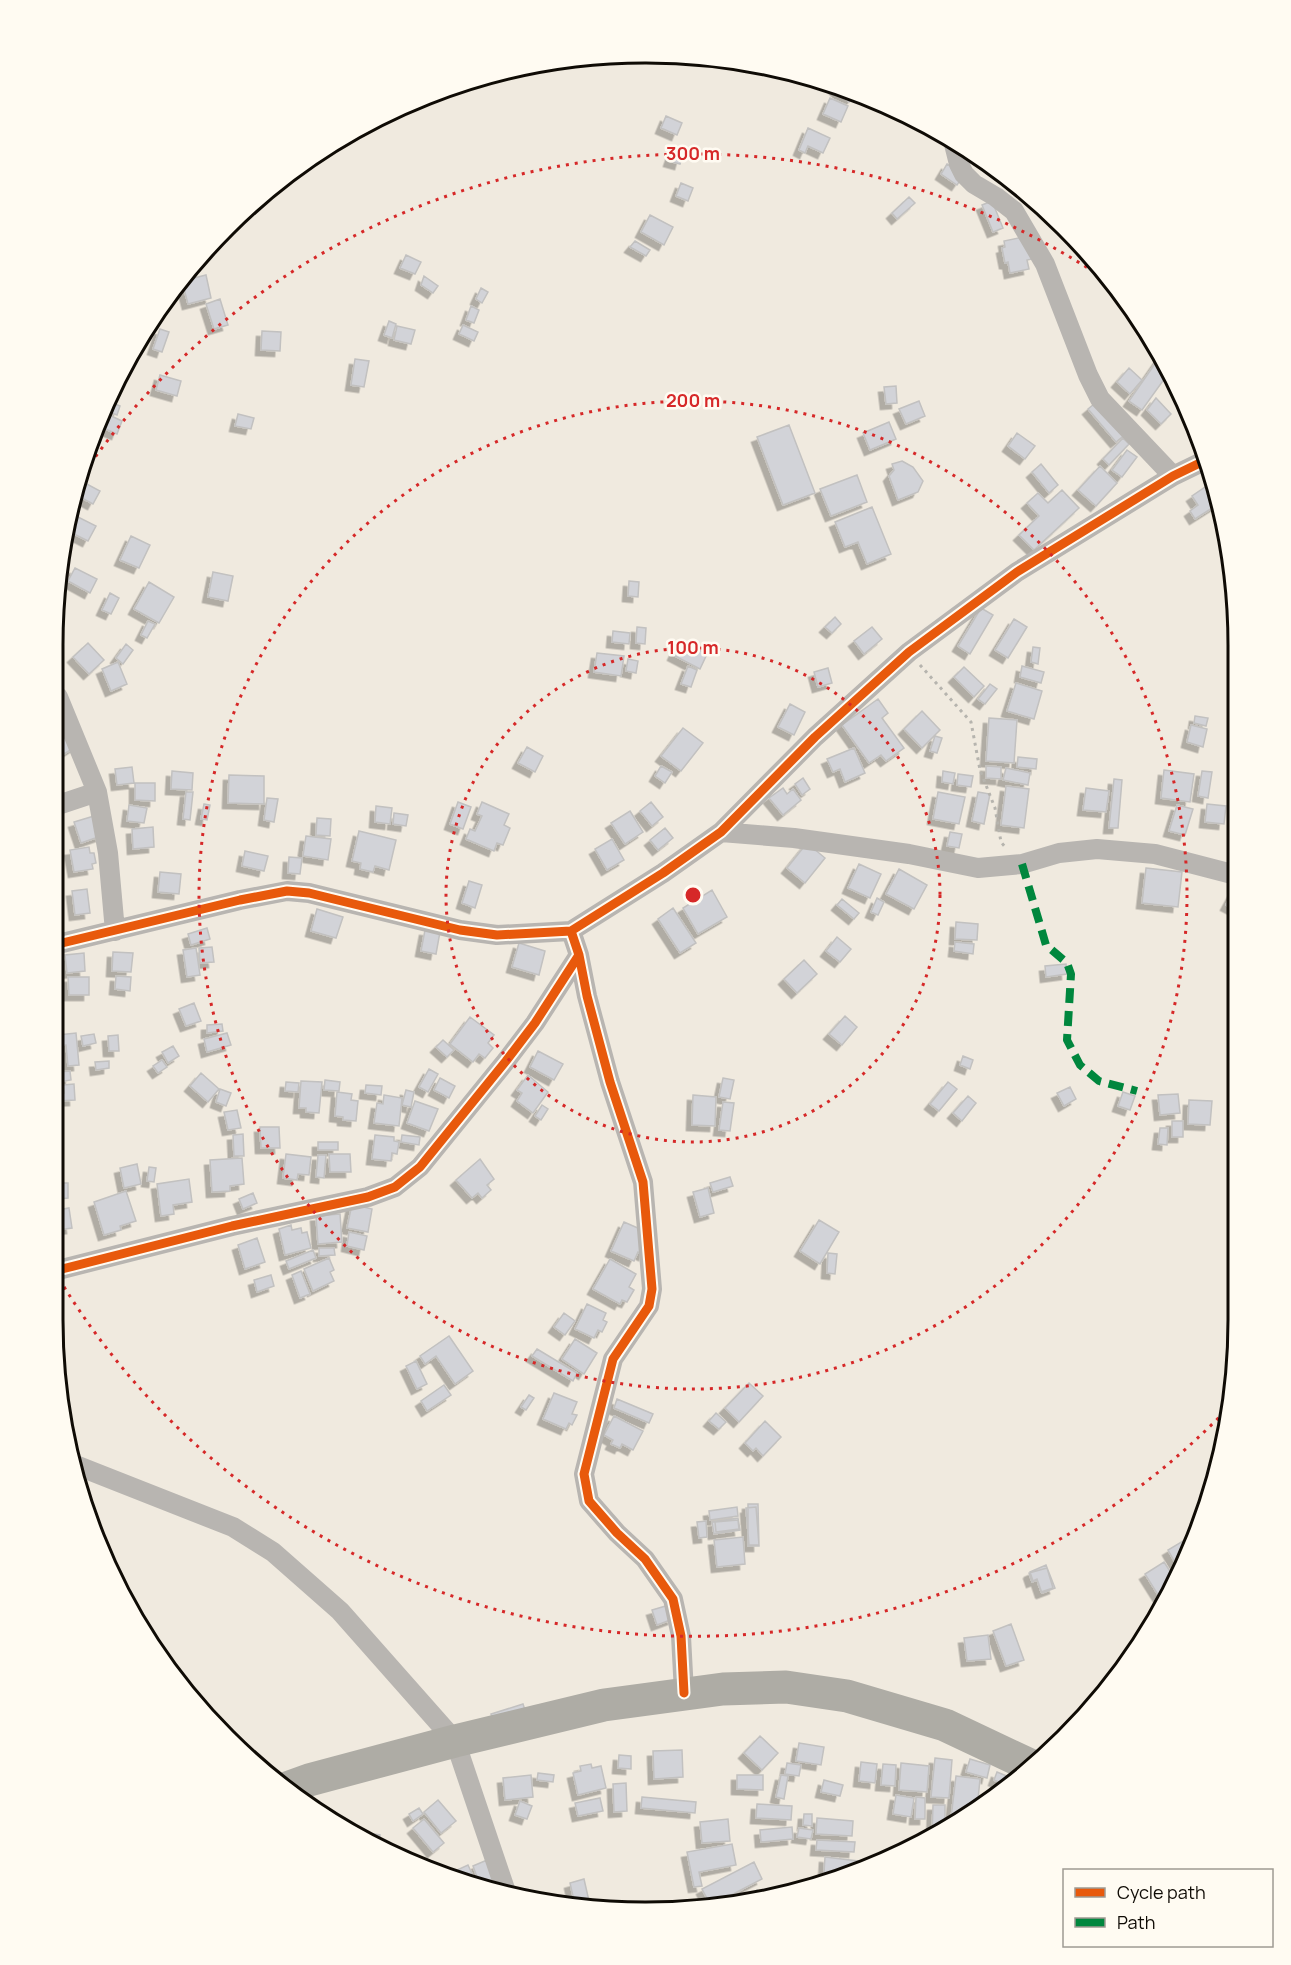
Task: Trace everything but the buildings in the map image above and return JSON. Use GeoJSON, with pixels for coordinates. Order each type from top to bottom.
{"type":"FeatureCollection","features":[{"type":"Feature","properties":{"kind":"highway"},"geometry":{"type":"LineString","coordinates":[[295,1785],[455,1741],[604,1705],[723,1689],[786,1687],[847,1696],[945,1725],[1024,1762]]}},
{"type":"Feature","properties":{"kind":"street"},"geometry":{"type":"LineString","coordinates":[[956,153],[964,174],[974,184],[1014,211],[1045,264],[1088,375],[1100,399],[1173,476]]}},
{"type":"Feature","properties":{"kind":"street"},"geometry":{"type":"LineString","coordinates":[[63,943],[240,900],[287,891],[309,893],[460,930],[497,935],[571,931],[663,873],[722,831],[815,737],[909,652],[1017,572],[1173,476],[1199,464]]}},
{"type":"Feature","properties":{"kind":"street"},"geometry":{"type":"LineString","coordinates":[[63,709],[97,792],[108,853],[116,931]]}},
{"type":"Feature","properties":{"kind":"street"},"geometry":{"type":"LineString","coordinates":[[63,804],[97,792]]}},
{"type":"Feature","properties":{"kind":"street"},"geometry":{"type":"LineString","coordinates":[[722,831],[897,852],[978,868],[1022,864],[1059,853],[1097,849],[1155,854],[1228,873]]}},
{"type":"Feature","properties":{"kind":"street"},"geometry":{"type":"LineString","coordinates":[[571,931],[610,1082],[643,1182],[652,1289],[649,1306],[612,1359],[584,1474],[589,1501],[616,1533],[645,1559],[673,1599],[681,1636],[684,1693]]}},
{"type":"Feature","properties":{"kind":"street"},"geometry":{"type":"LineString","coordinates":[[63,1269],[232,1226],[368,1197],[395,1187],[420,1167],[506,1061],[535,1023],[579,955]]}},
{"type":"Feature","properties":{"kind":"street"},"geometry":{"type":"LineString","coordinates":[[82,1468],[233,1527],[273,1552],[340,1611],[455,1741],[503,1884]]}},
{"type":"Feature","properties":{"kind":"path"},"geometry":{"type":"LineString","coordinates":[[909,652],[971,722],[981,770],[995,808],[1001,842],[1022,864]]}},
{"type":"Feature","properties":{"kind":"marked path"},"geometry":{"type":"LineString","coordinates":[[1022,864],[1046,945],[1067,963],[1071,974],[1067,1040],[1080,1065],[1099,1081],[1137,1091]]}},
{"type":"Feature","properties":{"kind":"cycle path"},"geometry":{"type":"LineString","coordinates":[[63,943],[240,900],[287,891],[309,893],[460,930],[497,935],[571,931],[663,873],[721,832],[815,737],[909,652],[1017,572],[1173,476],[1199,464]]}},
{"type":"Feature","properties":{"kind":"cycle path"},"geometry":{"type":"LineString","coordinates":[[571,931],[610,1082],[643,1182],[652,1289],[649,1306],[613,1359],[584,1474],[589,1501],[617,1533],[645,1559],[673,1599],[681,1636],[684,1693]]}},
{"type":"Feature","properties":{"kind":"cycle path"},"geometry":{"type":"LineString","coordinates":[[63,1269],[232,1226],[368,1197],[395,1187],[420,1167],[506,1061],[535,1023],[579,955]]}}]}
